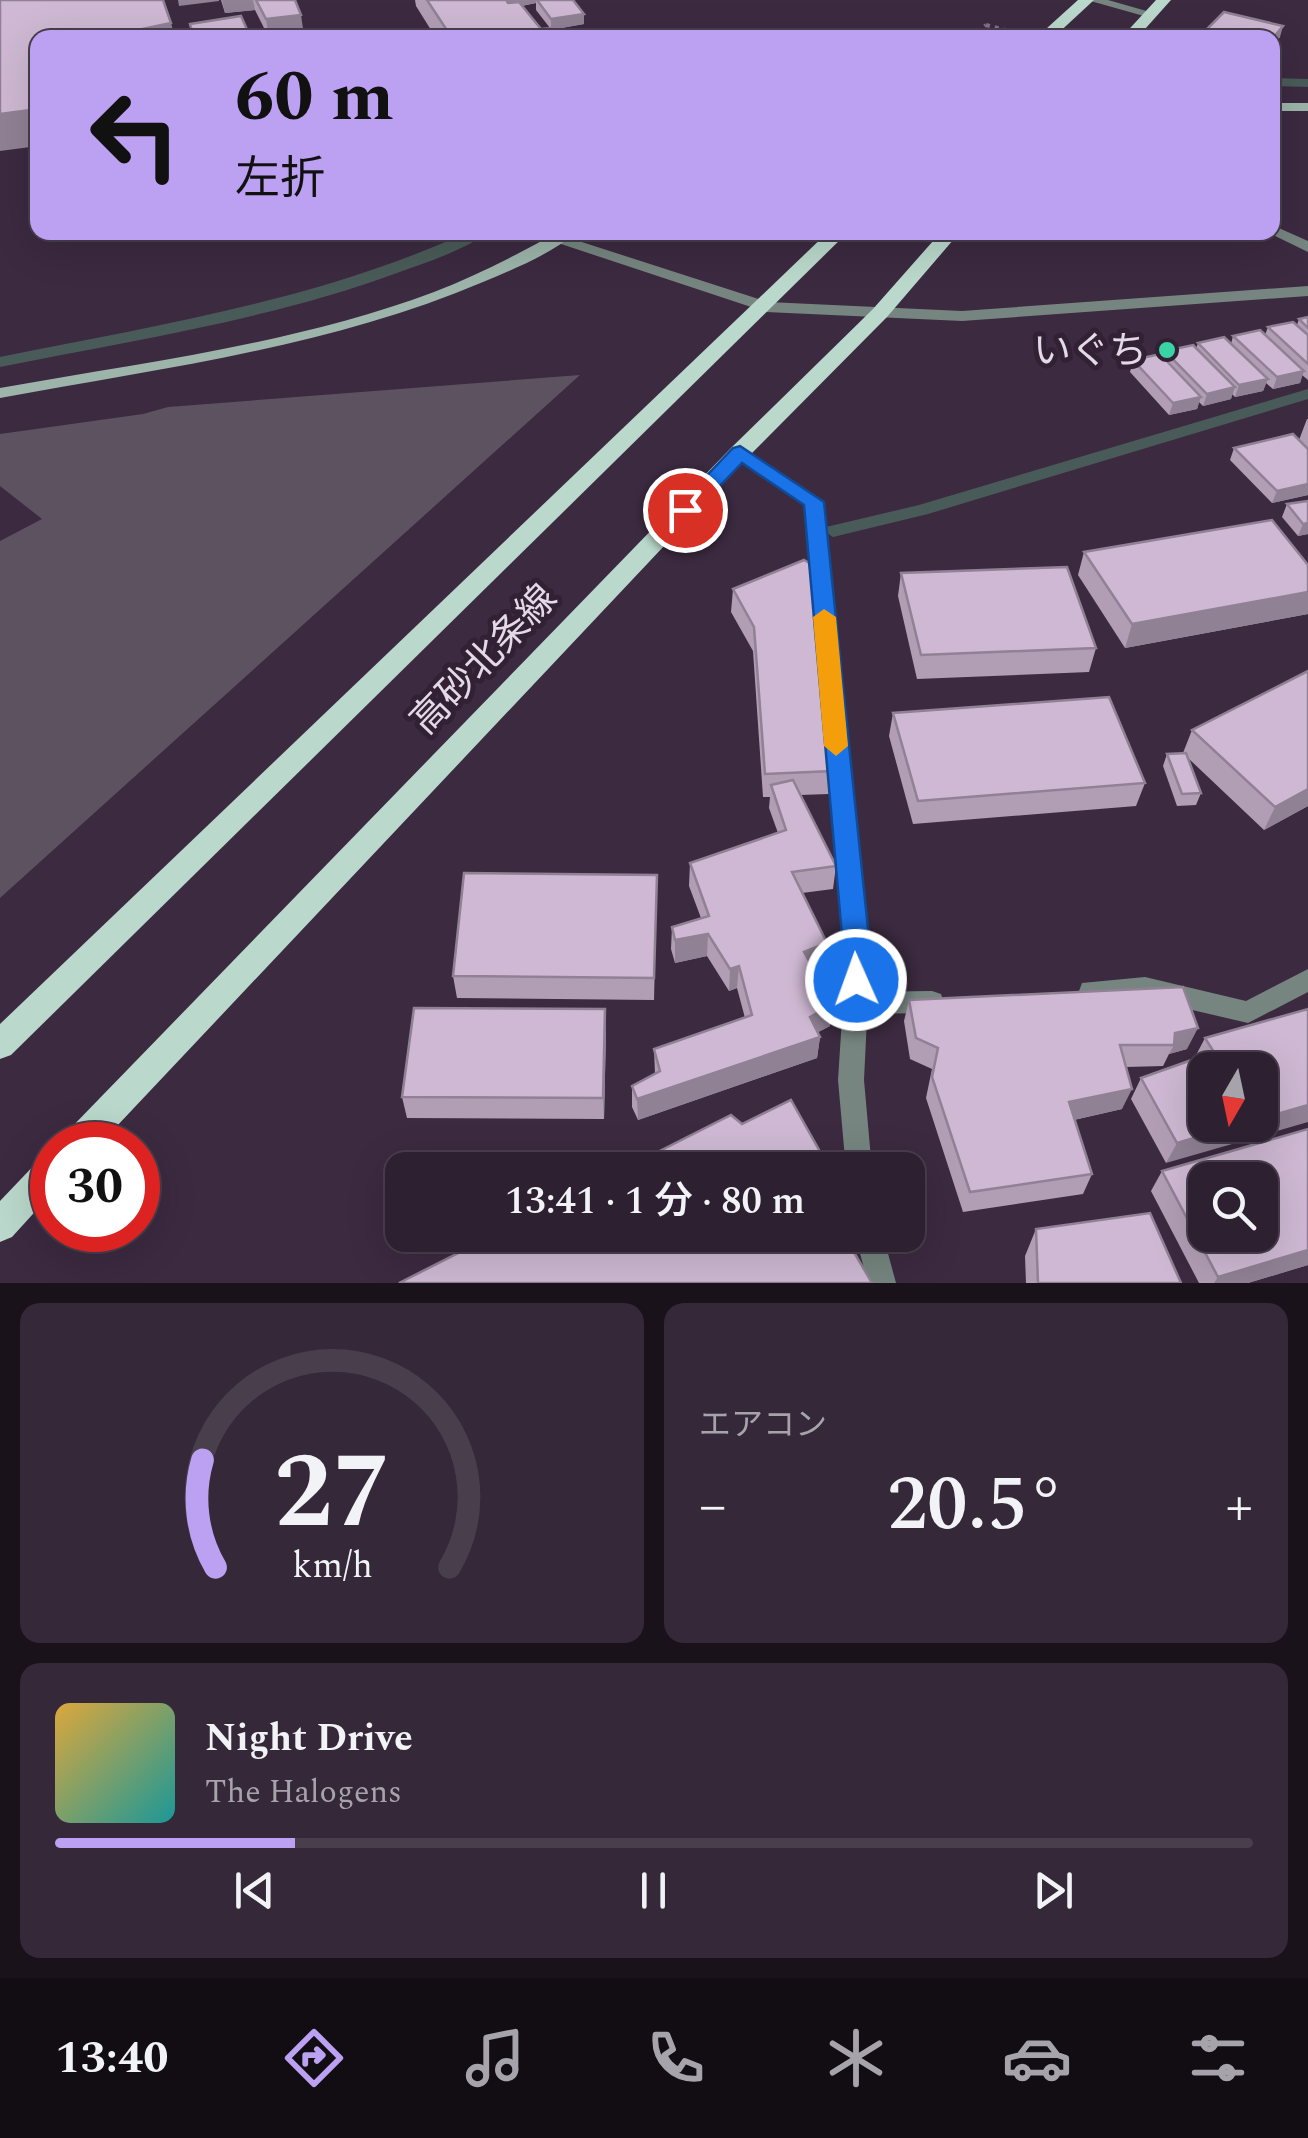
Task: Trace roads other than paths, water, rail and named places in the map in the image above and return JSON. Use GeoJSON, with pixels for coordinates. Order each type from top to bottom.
{"type":"FeatureCollection","features":[{"type":"Feature","properties":{"kind":"main road"},"geometry":{"type":"LineString","coordinates":[[1050,30],[1090,0]]}},
{"type":"Feature","properties":{"kind":"main road"},"geometry":{"type":"LineString","coordinates":[[1136,30],[1164,0]]}},
{"type":"Feature","properties":{"kind":"main road","name":"高砂北条線"},"geometry":{"type":"LineString","coordinates":[[0,1045],[831,240]]}},
{"type":"Feature","properties":{"kind":"main road","name":"高砂北条線"},"geometry":{"type":"LineString","coordinates":[[99,1122],[740,452],[880,312],[944,240]]}},
{"type":"Feature","properties":{"kind":"main road"},"geometry":{"type":"LineString","coordinates":[[0,1225],[30,1193]]}},
{"type":"Feature","properties":{"kind":"street"},"geometry":{"type":"LineString","coordinates":[[1090,0],[1151,14]]}},
{"type":"Feature","properties":{"kind":"street"},"geometry":{"type":"LineString","coordinates":[[1280,106],[1308,107]]}},
{"type":"Feature","properties":{"kind":"street"},"geometry":{"type":"LineString","coordinates":[[1280,232],[1308,246]]}},
{"type":"Feature","properties":{"kind":"street"},"geometry":{"type":"LineString","coordinates":[[0,394],[332,328],[482,281],[558,240]]}},
{"type":"Feature","properties":{"kind":"street"},"geometry":{"type":"LineString","coordinates":[[576,240],[766,307],[962,316],[1308,291]]}},
{"type":"Feature","properties":{"kind":"street"},"geometry":{"type":"LineString","coordinates":[[740,452],[814,502],[858,958],[851,1080],[857,1152]]}},
{"type":"Feature","properties":{"kind":"street"},"geometry":{"type":"LineString","coordinates":[[1067,993],[1146,988],[1248,1012],[1308,980]]}},
{"type":"Feature","properties":{"kind":"street"},"geometry":{"type":"LineString","coordinates":[[854,1003],[949,1001]]}},
{"type":"Feature","properties":{"kind":"street"},"geometry":{"type":"LineString","coordinates":[[874,1252],[882,1283]]}},
{"type":"Feature","properties":{"kind":"waterway"},"geometry":{"type":"LineString","coordinates":[[1280,82],[1308,83]]}},
{"type":"Feature","properties":{"kind":"waterway"},"geometry":{"type":"LineString","coordinates":[[0,362],[306,297],[366,279],[463,240]]}},
{"type":"Feature","properties":{"kind":"waterway"},"geometry":{"type":"LineString","coordinates":[[833,531],[922,510],[1308,394]]}},
{"type":"Feature","properties":{"kind":"place","name":"いぐち"},"geometry":{"type":"Point","coordinates":[1167,350]}}]}
